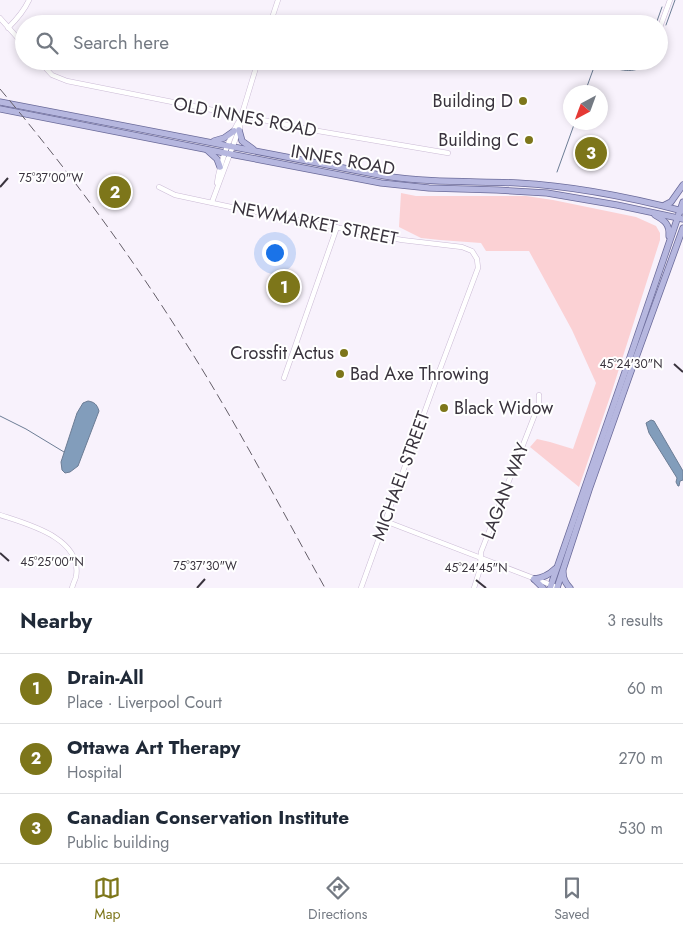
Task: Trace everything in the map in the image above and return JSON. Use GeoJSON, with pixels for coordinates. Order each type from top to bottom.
{"type":"FeatureCollection","features":[{"type":"Feature","properties":{"kind":"main road","name":"INNES ROAD"},"geometry":{"type":"LineString","coordinates":[[0,102],[397,178],[537,185],[618,196],[682,210]]}},
{"type":"Feature","properties":{"kind":"main road","name":"INNES ROAD"},"geometry":{"type":"LineString","coordinates":[[0,109],[393,185],[440,189],[510,190],[547,194],[680,218]]}},
{"type":"Feature","properties":{"kind":"main road"},"geometry":{"type":"LineString","coordinates":[[207,141],[222,139],[236,131],[243,142],[257,151]]}},
{"type":"Feature","properties":{"kind":"main road"},"geometry":{"type":"LineString","coordinates":[[206,149],[217,159],[220,167]]}},
{"type":"Feature","properties":{"kind":"main road"},"geometry":{"type":"LineString","coordinates":[[662,205],[671,202],[683,185]]}},
{"type":"Feature","properties":{"kind":"main road"},"geometry":{"type":"LineString","coordinates":[[628,372],[668,246],[680,218],[683,202]]}},
{"type":"Feature","properties":{"kind":"main road"},"geometry":{"type":"LineString","coordinates":[[648,211],[664,220],[667,224],[669,230],[668,246]]}},
{"type":"Feature","properties":{"kind":"main road"},"geometry":{"type":"LineString","coordinates":[[550,587],[628,372],[683,228]]}},
{"type":"Feature","properties":{"kind":"main road"},"geometry":{"type":"LineString","coordinates":[[670,265],[683,241]]}},
{"type":"Feature","properties":{"kind":"main road"},"geometry":{"type":"LineString","coordinates":[[557,588],[614,410]]}},
{"type":"Feature","properties":{"kind":"main road"},"geometry":{"type":"LineString","coordinates":[[534,579],[546,576],[557,567]]}},
{"type":"Feature","properties":{"kind":"main road"},"geometry":{"type":"LineString","coordinates":[[563,570],[564,580],[570,588]]}},
{"type":"Feature","properties":{"kind":"main road"},"geometry":{"type":"LineString","coordinates":[[534,579],[543,588]]}},
{"type":"Feature","properties":{"kind":"street"},"geometry":{"type":"LineString","coordinates":[[20,15],[29,0]]}},
{"type":"Feature","properties":{"kind":"street"},"geometry":{"type":"LineString","coordinates":[[273,15],[278,0]]}},
{"type":"Feature","properties":{"kind":"street"},"geometry":{"type":"LineString","coordinates":[[664,15],[670,0]]}},
{"type":"Feature","properties":{"kind":"street"},"geometry":{"type":"LineString","coordinates":[[0,18],[15,35]]}},
{"type":"Feature","properties":{"kind":"street"},"geometry":{"type":"LineString","coordinates":[[8,28],[15,21]]}},
{"type":"Feature","properties":{"kind":"street","name":"OLD INNES ROAD"},"geometry":{"type":"LineString","coordinates":[[47,70],[52,75],[67,81],[241,117],[448,153]]}},
{"type":"Feature","properties":{"kind":"street"},"geometry":{"type":"LineString","coordinates":[[212,202],[255,70]]}},
{"type":"Feature","properties":{"kind":"street"},"geometry":{"type":"LineString","coordinates":[[217,188],[220,167],[228,154]]}},
{"type":"Feature","properties":{"kind":"street","name":"NEWMARKET STREET"},"geometry":{"type":"LineString","coordinates":[[159,187],[175,195],[402,240],[462,247],[472,251]]}},
{"type":"Feature","properties":{"kind":"street"},"geometry":{"type":"LineString","coordinates":[[284,378],[336,227]]}},
{"type":"Feature","properties":{"kind":"street","name":"MICHAEL STREET"},"geometry":{"type":"LineString","coordinates":[[361,588],[478,268],[472,251]]}},
{"type":"Feature","properties":{"kind":"street","name":"LAGAN WAY"},"geometry":{"type":"LineString","coordinates":[[474,588],[482,559],[481,552],[539,404],[539,395]]}},
{"type":"Feature","properties":{"kind":"street"},"geometry":{"type":"LineString","coordinates":[[0,515],[50,534],[64,543],[72,554],[76,566],[76,576],[72,588]]}},
{"type":"Feature","properties":{"kind":"street"},"geometry":{"type":"LineString","coordinates":[[385,521],[550,587],[557,588]]}},
{"type":"Feature","properties":{"kind":"shaded area"},"geometry":{"type":"Polygon","coordinates":[[[401,193],[416,196],[526,196],[636,217],[656,226],[660,233],[660,240],[579,487],[530,447],[537,439],[573,449],[596,383],[572,330],[529,251],[486,251],[481,243],[421,238],[399,227],[401,193]]]}},
{"type":"Feature","properties":{"kind":"water"},"geometry":{"type":"Polygon","coordinates":[[[88,401],[95,404],[99,411],[78,466],[65,473],[62,470],[61,462],[77,413],[83,403],[88,401]]]}},
{"type":"Feature","properties":{"kind":"water"},"geometry":{"type":"Polygon","coordinates":[[[651,420],[654,421],[683,471],[683,480],[680,481],[679,486],[676,482],[677,478],[649,433],[646,423],[651,420]]]}},
{"type":"Feature","properties":{"kind":"waterway"},"geometry":{"type":"LineString","coordinates":[[668,19],[675,0]]}},
{"type":"Feature","properties":{"kind":"waterway"},"geometry":{"type":"LineString","coordinates":[[659,15],[662,7]]}},
{"type":"Feature","properties":{"kind":"waterway"},"geometry":{"type":"LineString","coordinates":[[588,85],[593,70]]}},
{"type":"Feature","properties":{"kind":"waterway"},"geometry":{"type":"LineString","coordinates":[[629,70],[634,70]]}},
{"type":"Feature","properties":{"kind":"waterway"},"geometry":{"type":"LineString","coordinates":[[557,172],[572,130]]}},
{"type":"Feature","properties":{"kind":"waterway"},"geometry":{"type":"LineString","coordinates":[[0,416],[64,452]]}},
{"type":"Feature","properties":{"kind":"railway"},"geometry":{"type":"LineString","coordinates":[[0,89],[98,214],[166,311],[223,405],[325,588]]}},
{"type":"Feature","properties":{"kind":"place","name":"Building D"},"geometry":{"type":"Point","coordinates":[523,101]}},
{"type":"Feature","properties":{"kind":"place","name":"Building C"},"geometry":{"type":"Point","coordinates":[529,140]}},
{"type":"Feature","properties":{"kind":"place","name":"Canadian Conservation Institute"},"geometry":{"type":"Point","coordinates":[591,153]}},
{"type":"Feature","properties":{"kind":"place","name":"Ottawa Art Therapy"},"geometry":{"type":"Point","coordinates":[115,192]}},
{"type":"Feature","properties":{"kind":"place","name":"Drain-All"},"geometry":{"type":"Point","coordinates":[284,287]}},
{"type":"Feature","properties":{"kind":"place","name":"Crossfit Actus"},"geometry":{"type":"Point","coordinates":[344,353]}},
{"type":"Feature","properties":{"kind":"place","name":"Bad Axe Throwing"},"geometry":{"type":"Point","coordinates":[340,374]}},
{"type":"Feature","properties":{"kind":"place","name":"Black Widow"},"geometry":{"type":"Point","coordinates":[444,408]}}]}
